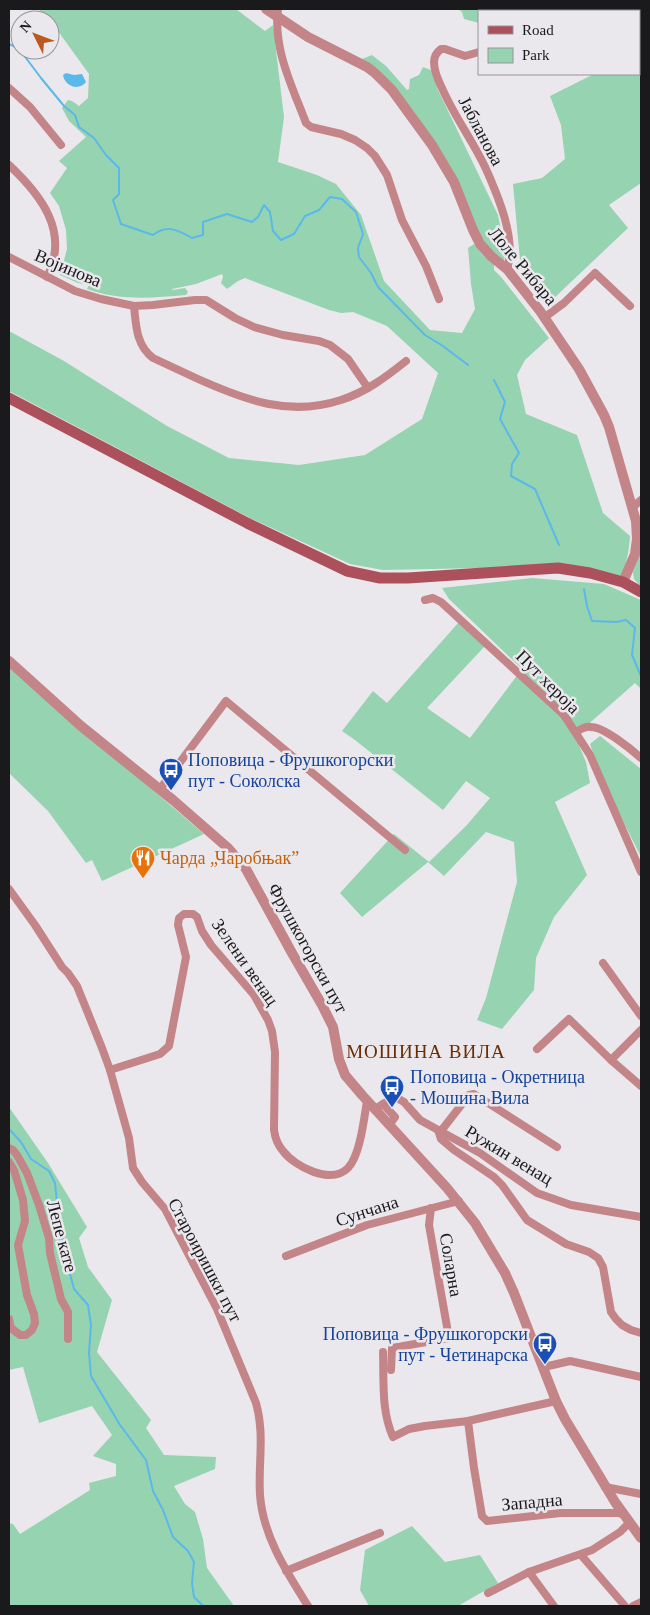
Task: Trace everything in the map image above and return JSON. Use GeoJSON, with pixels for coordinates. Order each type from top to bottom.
{"type":"FeatureCollection","features":[{"type":"Feature","properties":{"kind":"main road"},"geometry":{"type":"LineString","coordinates":[[9,398],[248,523],[347,571],[380,578],[408,578],[558,568],[590,573],[623,582],[641,592]]}},
{"type":"Feature","properties":{"kind":"street","name":"Лоле Рибара"},"geometry":{"type":"LineString","coordinates":[[266,9],[277,12],[308,37],[367,67],[392,90],[448,172],[480,244],[507,269],[545,318],[579,369],[609,426],[636,521],[639,541],[633,562],[623,582]]}},
{"type":"Feature","properties":{"kind":"street"},"geometry":{"type":"LineString","coordinates":[[277,12],[278,38],[282,57],[306,123],[311,127],[341,134],[355,140],[368,148],[376,156],[387,175],[402,220],[426,266],[439,298]]}},
{"type":"Feature","properties":{"kind":"street","name":"Јабланова"},"geometry":{"type":"LineString","coordinates":[[478,52],[465,56],[441,49],[435,57],[434,66],[457,119],[485,168],[506,220],[510,257],[507,269]]}},
{"type":"Feature","properties":{"kind":"street"},"geometry":{"type":"LineString","coordinates":[[9,88],[30,107],[61,145]]}},
{"type":"Feature","properties":{"kind":"street"},"geometry":{"type":"LineString","coordinates":[[9,165],[34,192],[52,221],[56,240],[56,253],[53,266],[47,278]]}},
{"type":"Feature","properties":{"kind":"street","name":"Војинова"},"geometry":{"type":"LineString","coordinates":[[9,257],[75,291],[120,304],[134,306],[153,305],[201,299],[246,323],[283,335],[319,341],[330,345],[348,359],[368,388]]}},
{"type":"Feature","properties":{"kind":"street"},"geometry":{"type":"LineString","coordinates":[[545,318],[564,304],[595,273],[630,306]]}},
{"type":"Feature","properties":{"kind":"street"},"geometry":{"type":"LineString","coordinates":[[134,306],[138,335],[141,344],[148,354],[158,361],[222,390],[268,405],[302,408],[342,400],[368,388],[406,361]]}},
{"type":"Feature","properties":{"kind":"street"},"geometry":{"type":"LineString","coordinates":[[632,508],[641,500]]}},
{"type":"Feature","properties":{"kind":"street","name":"Пут хероја"},"geometry":{"type":"LineString","coordinates":[[426,600],[433,598],[441,602],[564,715],[590,755],[641,872]]}},
{"type":"Feature","properties":{"kind":"street","name":"Фрушкогорски пут"},"geometry":{"type":"LineString","coordinates":[[9,661],[81,726],[160,789],[228,848],[246,869],[333,1027],[339,1060],[346,1075],[367,1101],[379,1107],[389,1125],[459,1201],[475,1223],[505,1273],[556,1401],[606,1487],[641,1538]]}},
{"type":"Feature","properties":{"kind":"street"},"geometry":{"type":"LineString","coordinates":[[160,789],[226,701],[405,850]]}},
{"type":"Feature","properties":{"kind":"street"},"geometry":{"type":"LineString","coordinates":[[576,732],[583,728],[593,727],[618,739],[641,758]]}},
{"type":"Feature","properties":{"kind":"street","name":"Староиришки пут"},"geometry":{"type":"LineString","coordinates":[[9,889],[77,986],[110,1070],[129,1138],[133,1168],[142,1182],[165,1209],[217,1309],[256,1403],[260,1419],[262,1437],[260,1487],[262,1515],[271,1542],[308,1606]]}},
{"type":"Feature","properties":{"kind":"street","name":"Зелени венац"},"geometry":{"type":"LineString","coordinates":[[110,1070],[160,1054],[169,1046],[186,957],[178,925],[179,918],[184,914],[193,914],[211,945],[254,995],[268,1020],[272,1031],[275,1052],[274,1130],[276,1141],[284,1153],[293,1161],[329,1176],[338,1174],[348,1168],[357,1154],[367,1101]]}},
{"type":"Feature","properties":{"kind":"street"},"geometry":{"type":"LineString","coordinates":[[603,963],[641,1016]]}},
{"type":"Feature","properties":{"kind":"street"},"geometry":{"type":"LineString","coordinates":[[537,1049],[569,1019],[641,1086]]}},
{"type":"Feature","properties":{"kind":"street"},"geometry":{"type":"LineString","coordinates":[[611,1060],[641,1030]]}},
{"type":"Feature","properties":{"kind":"street"},"geometry":{"type":"LineString","coordinates":[[557,1147],[474,1094],[469,1095],[439,1131],[441,1139],[498,1181],[527,1220],[566,1244],[589,1252],[598,1258],[603,1267],[611,1312],[622,1325],[641,1333]]}},
{"type":"Feature","properties":{"kind":"street","name":"Ружин венац"},"geometry":{"type":"LineString","coordinates":[[379,1107],[393,1098],[397,1098],[404,1102],[420,1120],[480,1153],[537,1193],[571,1205],[641,1217]]}},
{"type":"Feature","properties":{"kind":"street","name":"Лепе кате"},"geometry":{"type":"LineString","coordinates":[[9,1148],[17,1155],[27,1173],[39,1205],[49,1238],[50,1253],[61,1299],[68,1312],[68,1339]]}},
{"type":"Feature","properties":{"kind":"street","name":"Лепе кате"},"geometry":{"type":"LineString","coordinates":[[9,1162],[14,1170],[23,1200],[25,1221],[18,1246],[27,1295],[34,1314],[35,1323],[32,1330],[26,1334],[20,1334],[11,1328],[9,1319]]}},
{"type":"Feature","properties":{"kind":"street","name":"Сунчана"},"geometry":{"type":"LineString","coordinates":[[286,1256],[368,1225],[459,1201]]}},
{"type":"Feature","properties":{"kind":"street","name":"Соларна"},"geometry":{"type":"LineString","coordinates":[[391,1370],[392,1348],[450,1338],[429,1225],[431,1208]]}},
{"type":"Feature","properties":{"kind":"street"},"geometry":{"type":"LineString","coordinates":[[383,1352],[385,1408],[388,1425],[394,1437],[409,1429],[468,1421],[556,1401]]}},
{"type":"Feature","properties":{"kind":"street"},"geometry":{"type":"LineString","coordinates":[[544,1368],[570,1361],[641,1377]]}},
{"type":"Feature","properties":{"kind":"street","name":"Западна"},"geometry":{"type":"LineString","coordinates":[[468,1421],[482,1516],[487,1521],[562,1513],[618,1513],[627,1518]]}},
{"type":"Feature","properties":{"kind":"street"},"geometry":{"type":"LineString","coordinates":[[606,1487],[641,1494]]}},
{"type":"Feature","properties":{"kind":"street"},"geometry":{"type":"LineString","coordinates":[[488,1593],[529,1572],[592,1550],[620,1532],[627,1518]]}},
{"type":"Feature","properties":{"kind":"street"},"geometry":{"type":"LineString","coordinates":[[286,1570],[380,1533]]}},
{"type":"Feature","properties":{"kind":"street"},"geometry":{"type":"LineString","coordinates":[[581,1555],[625,1606]]}},
{"type":"Feature","properties":{"kind":"street"},"geometry":{"type":"LineString","coordinates":[[529,1572],[554,1606]]}},
{"type":"Feature","properties":{"kind":"street"},"geometry":{"type":"LineString","coordinates":[[633,1606],[641,1602]]}},
{"type":"Feature","properties":{"kind":"green space"},"geometry":{"type":"Polygon","coordinates":[[[236,9],[265,31],[273,25],[284,117],[278,162],[317,175],[336,184],[361,215],[384,281],[430,330],[462,333],[475,309],[468,248],[474,244],[494,264],[494,270],[549,338],[525,360],[517,375],[526,414],[577,435],[603,513],[630,536],[625,566],[621,576],[481,568],[383,570],[350,564],[250,518],[9,391],[9,331],[64,361],[167,426],[229,458],[299,465],[365,455],[422,419],[438,373],[387,326],[353,312],[341,313],[329,310],[245,278],[227,289],[221,283],[222,274],[196,284],[172,289],[185,288],[188,292],[186,295],[136,298],[99,293],[87,289],[89,285],[78,283],[60,275],[67,249],[66,230],[59,206],[50,193],[67,168],[59,161],[86,137],[69,121],[62,108],[68,100],[79,106],[88,98],[89,74],[60,34],[60,10],[39,10],[236,9]]]}},
{"type":"Feature","properties":{"kind":"green space"},"geometry":{"type":"Polygon","coordinates":[[[458,9],[513,9],[478,10],[478,23],[464,19],[462,12],[458,9]]]}},
{"type":"Feature","properties":{"kind":"green space"},"geometry":{"type":"Polygon","coordinates":[[[640,50],[641,183],[609,205],[628,228],[552,300],[520,260],[513,184],[542,178],[565,159],[561,125],[550,96],[592,75],[640,75],[640,50]]]}},
{"type":"Feature","properties":{"kind":"green space"},"geometry":{"type":"Polygon","coordinates":[[[372,55],[386,66],[407,90],[409,89],[410,79],[419,75],[423,67],[433,71],[438,90],[498,215],[506,254],[504,260],[487,247],[395,87],[378,69],[362,59],[372,55]]]}},
{"type":"Feature","properties":{"kind":"green space"},"geometry":{"type":"Polygon","coordinates":[[[641,552],[641,587],[634,579],[633,572],[641,552]]]}},
{"type":"Feature","properties":{"kind":"green space"},"geometry":{"type":"Polygon","coordinates":[[[532,578],[604,584],[641,600],[641,689],[635,683],[575,736],[586,762],[590,783],[555,802],[587,875],[554,917],[536,958],[534,990],[502,1029],[477,1020],[486,998],[517,882],[514,842],[486,832],[444,876],[428,862],[362,917],[340,893],[394,834],[429,862],[466,826],[490,798],[466,781],[443,810],[342,731],[373,691],[387,703],[459,622],[485,646],[427,708],[470,738],[522,669],[449,599],[442,588],[532,578]]]}},
{"type":"Feature","properties":{"kind":"green space"},"geometry":{"type":"Polygon","coordinates":[[[9,667],[204,834],[102,881],[92,860],[86,863],[48,811],[9,773],[9,667]]]}},
{"type":"Feature","properties":{"kind":"green space"},"geometry":{"type":"Polygon","coordinates":[[[600,736],[641,769],[641,857],[602,779],[590,744],[600,736]]]}},
{"type":"Feature","properties":{"kind":"green space"},"geometry":{"type":"Polygon","coordinates":[[[9,1107],[48,1163],[87,1227],[79,1238],[88,1267],[112,1300],[97,1352],[151,1420],[146,1428],[164,1455],[216,1457],[215,1469],[174,1486],[185,1504],[195,1512],[203,1539],[207,1568],[234,1606],[9,1606],[9,1523],[13,1524],[20,1534],[90,1490],[89,1483],[116,1476],[116,1464],[93,1456],[112,1435],[92,1406],[39,1423],[23,1367],[9,1370],[9,1107]]]}},
{"type":"Feature","properties":{"kind":"green space"},"geometry":{"type":"Polygon","coordinates":[[[412,1526],[445,1562],[480,1555],[498,1583],[458,1606],[369,1606],[360,1590],[365,1550],[412,1526]]]}},
{"type":"Feature","properties":{"kind":"water"},"geometry":{"type":"Polygon","coordinates":[[[66,73],[82,74],[86,82],[76,87],[69,85],[63,75],[66,73]]]}},
{"type":"Feature","properties":{"kind":"waterway"},"geometry":{"type":"LineString","coordinates":[[28,60],[64,106],[75,115],[79,127],[94,138],[106,155],[119,168],[119,194],[113,200],[121,224],[153,235],[163,230],[172,229],[192,238],[203,235],[203,222],[227,214],[252,222],[258,217],[264,205],[270,212],[273,231],[281,240],[294,234],[305,216],[319,210],[330,197],[342,199],[356,212],[363,234],[358,248],[359,257],[371,273],[378,287],[425,335],[468,365]]}},
{"type":"Feature","properties":{"kind":"waterway"},"geometry":{"type":"LineString","coordinates":[[494,380],[505,402],[500,419],[519,453],[512,464],[511,476],[535,489],[559,545]]}},
{"type":"Feature","properties":{"kind":"waterway"},"geometry":{"type":"LineString","coordinates":[[584,589],[592,621],[616,622],[626,620],[635,628],[632,655],[641,676]]}},
{"type":"Feature","properties":{"kind":"waterway"},"geometry":{"type":"LineString","coordinates":[[9,1129],[21,1142],[31,1159],[49,1171],[55,1183],[58,1212],[74,1289],[88,1305],[91,1325],[89,1353],[91,1376],[120,1425],[146,1460],[153,1491],[163,1510],[173,1537],[188,1551],[194,1562],[192,1583],[194,1597],[203,1606]]}},
{"type":"Feature","properties":{"kind":"place","name":"Поповица - Фрушкогорски пут - Соколска"},"geometry":{"type":"Point","coordinates":[171,791]}},
{"type":"Feature","properties":{"kind":"place","name":"Чарда „Чаробњак”"},"geometry":{"type":"Point","coordinates":[143,879]}},
{"type":"Feature","properties":{"kind":"place","name":"Поповица - Окретница - Мошина Вила"},"geometry":{"type":"Point","coordinates":[392,1108]}},
{"type":"Feature","properties":{"kind":"place","name":"Поповица - Фрушкогорски пут - Четинарска"},"geometry":{"type":"Point","coordinates":[545,1365]}},
{"type":"Feature","properties":{"kind":"district","name":"МОШИНА ВИЛА"},"geometry":{"type":"Point","coordinates":[426,1051]}}]}
